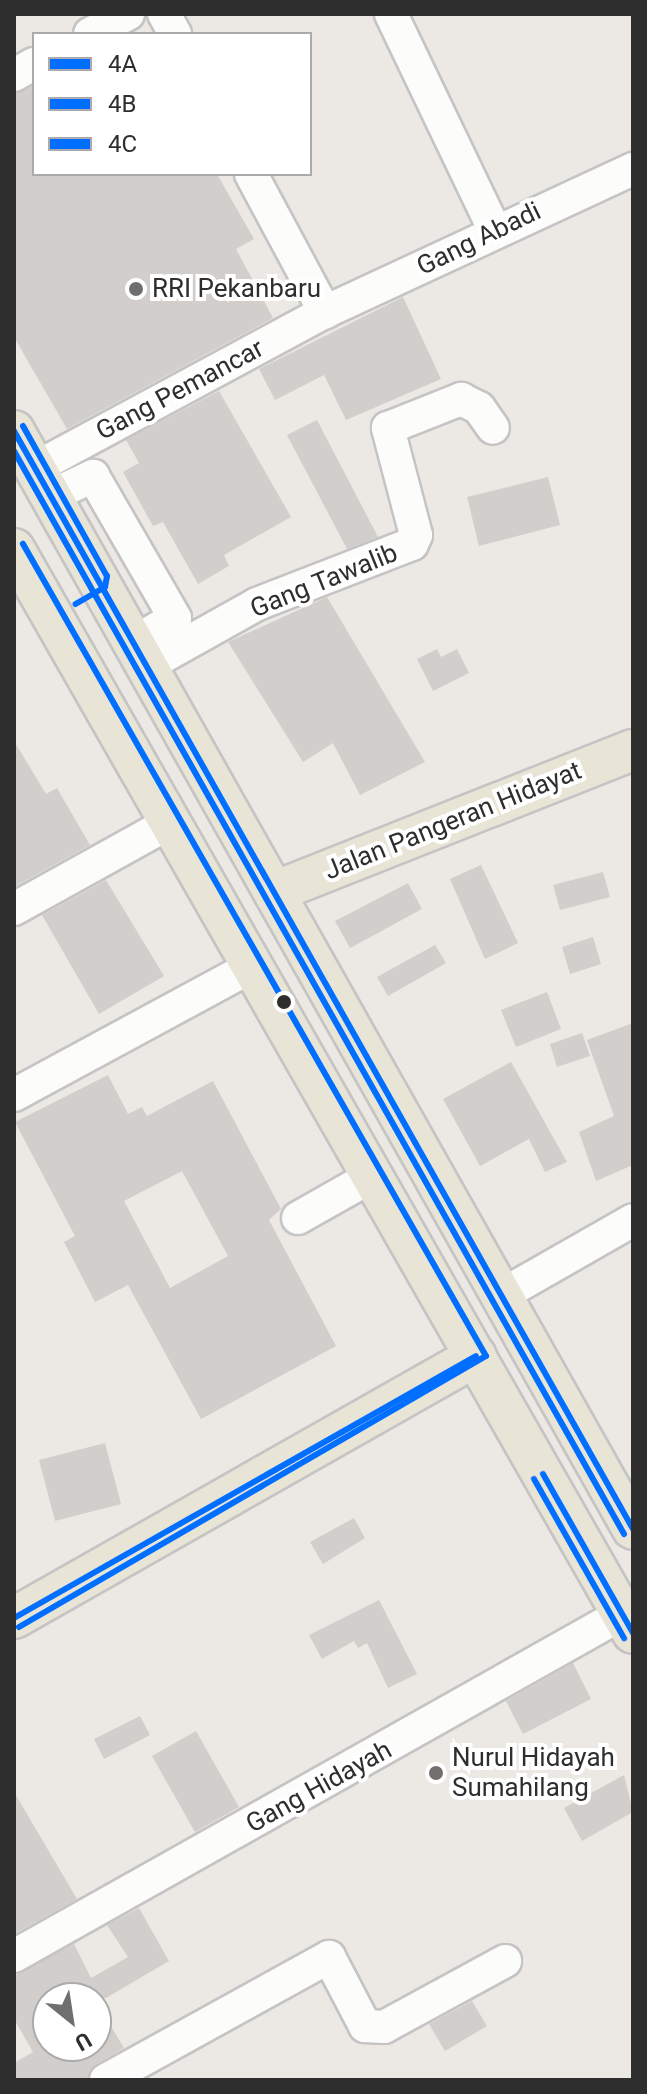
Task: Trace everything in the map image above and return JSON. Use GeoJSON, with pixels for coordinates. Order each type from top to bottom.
{"type":"FeatureCollection","features":[{"type":"Feature","properties":{"kind":"main road"},"geometry":{"type":"LineString","coordinates":[[14,431],[633,1529]]}},
{"type":"Feature","properties":{"kind":"main road"},"geometry":{"type":"LineString","coordinates":[[15,553],[628,1623]]}},
{"type":"Feature","properties":{"kind":"main road"},"geometry":{"type":"LineString","coordinates":[[48,608],[98,579]]}},
{"type":"Feature","properties":{"kind":"main road","name":"Jalan Pangeran Hidayat"},"geometry":{"type":"LineString","coordinates":[[274,892],[633,750]]}},
{"type":"Feature","properties":{"kind":"main road"},"geometry":{"type":"LineString","coordinates":[[14,1618],[476,1356]]}},
{"type":"Feature","properties":{"kind":"street"},"geometry":{"type":"LineString","coordinates":[[94,32],[128,14]]}},
{"type":"Feature","properties":{"kind":"street"},"geometry":{"type":"LineString","coordinates":[[164,14],[174,32]]}},
{"type":"Feature","properties":{"kind":"street"},"geometry":{"type":"LineString","coordinates":[[391,14],[495,231]]}},
{"type":"Feature","properties":{"kind":"street"},"geometry":{"type":"LineString","coordinates":[[14,75],[32,65]]}},
{"type":"Feature","properties":{"kind":"street","name":"Gang Abadi"},"geometry":{"type":"LineString","coordinates":[[325,312],[633,169]]}},
{"type":"Feature","properties":{"kind":"street"},"geometry":{"type":"LineString","coordinates":[[252,176],[325,312]]}},
{"type":"Feature","properties":{"kind":"street","name":"Gang Pemancar"},"geometry":{"type":"LineString","coordinates":[[43,482],[325,312]]}},
{"type":"Feature","properties":{"kind":"street","name":"Gang Tawalib"},"geometry":{"type":"LineString","coordinates":[[141,654],[257,604],[412,544],[416,535],[388,428],[461,399],[479,408],[493,428]]}},
{"type":"Feature","properties":{"kind":"street"},"geometry":{"type":"LineString","coordinates":[[43,482],[93,476],[175,618],[141,654]]}},
{"type":"Feature","properties":{"kind":"street"},"geometry":{"type":"LineString","coordinates":[[14,909],[171,822]]}},
{"type":"Feature","properties":{"kind":"street"},"geometry":{"type":"LineString","coordinates":[[14,1095],[253,966]]}},
{"type":"Feature","properties":{"kind":"street"},"geometry":{"type":"LineString","coordinates":[[298,1218],[374,1175]]}},
{"type":"Feature","properties":{"kind":"street"},"geometry":{"type":"LineString","coordinates":[[500,1296],[633,1220]]}},
{"type":"Feature","properties":{"kind":"street","name":"Gang Hidayah"},"geometry":{"type":"LineString","coordinates":[[14,1956],[628,1623]]}},
{"type":"Feature","properties":{"kind":"street"},"geometry":{"type":"LineString","coordinates":[[106,2080],[329,1957],[365,2026],[384,2027],[505,1961]]}},
{"type":"Feature","properties":{"kind":"building","name":"RRI Pekanbaru"},"geometry":{"type":"Polygon","coordinates":[[[32,87],[32,176],[218,176],[254,239],[236,249],[273,318],[67,429],[14,337],[14,94],[32,87]]]}},
{"type":"Feature","properties":{"kind":"building"},"geometry":{"type":"Polygon","coordinates":[[[403,297],[441,379],[346,420],[324,375],[275,400],[259,369],[403,297]]]}},
{"type":"Feature","properties":{"kind":"building"},"geometry":{"type":"Polygon","coordinates":[[[219,391],[291,517],[224,555],[229,566],[198,584],[163,522],[153,526],[123,472],[139,463],[126,440],[219,391]]]}},
{"type":"Feature","properties":{"kind":"building"},"geometry":{"type":"Polygon","coordinates":[[[317,420],[378,537],[347,549],[287,435],[317,420]]]}},
{"type":"Feature","properties":{"kind":"building"},"geometry":{"type":"Polygon","coordinates":[[[548,477],[560,525],[479,546],[467,497],[548,477]]]}},
{"type":"Feature","properties":{"kind":"building"},"geometry":{"type":"Polygon","coordinates":[[[327,597],[425,762],[360,795],[333,743],[303,762],[228,642],[327,597]]]}},
{"type":"Feature","properties":{"kind":"building"},"geometry":{"type":"Polygon","coordinates":[[[437,649],[441,657],[457,649],[469,673],[433,691],[417,659],[437,649]]]}},
{"type":"Feature","properties":{"kind":"building"},"geometry":{"type":"Polygon","coordinates":[[[14,741],[46,794],[57,788],[90,845],[14,887],[14,741]]]}},
{"type":"Feature","properties":{"kind":"building"},"geometry":{"type":"Polygon","coordinates":[[[481,865],[518,943],[485,959],[450,879],[481,865]]]}},
{"type":"Feature","properties":{"kind":"building"},"geometry":{"type":"Polygon","coordinates":[[[603,872],[610,897],[560,910],[553,885],[603,872]]]}},
{"type":"Feature","properties":{"kind":"building"},"geometry":{"type":"Polygon","coordinates":[[[106,880],[164,976],[99,1014],[42,915],[106,880]]]}},
{"type":"Feature","properties":{"kind":"building"},"geometry":{"type":"Polygon","coordinates":[[[408,883],[422,909],[350,948],[335,921],[408,883]]]}},
{"type":"Feature","properties":{"kind":"building"},"geometry":{"type":"Polygon","coordinates":[[[593,937],[601,964],[570,974],[562,947],[593,937]]]}},
{"type":"Feature","properties":{"kind":"building"},"geometry":{"type":"Polygon","coordinates":[[[435,945],[446,963],[388,996],[377,977],[435,945]]]}},
{"type":"Feature","properties":{"kind":"building"},"geometry":{"type":"Polygon","coordinates":[[[547,992],[561,1029],[516,1047],[501,1010],[547,992]]]}},
{"type":"Feature","properties":{"kind":"building"},"geometry":{"type":"Polygon","coordinates":[[[633,1023],[633,1165],[596,1181],[579,1132],[614,1116],[587,1040],[633,1023]]]}},
{"type":"Feature","properties":{"kind":"building"},"geometry":{"type":"Polygon","coordinates":[[[582,1033],[590,1056],[557,1067],[550,1044],[582,1033]]]}},
{"type":"Feature","properties":{"kind":"building"},"geometry":{"type":"Polygon","coordinates":[[[511,1062],[567,1162],[545,1172],[529,1139],[480,1166],[443,1099],[511,1062]]]}},
{"type":"Feature","properties":{"kind":"building"},"geometry":{"type":"Polygon","coordinates":[[[108,1075],[128,1114],[142,1107],[147,1116],[213,1081],[281,1209],[269,1220],[336,1346],[201,1419],[128,1285],[95,1302],[64,1242],[75,1236],[15,1122],[108,1075]],[[182,1171],[124,1201],[170,1288],[228,1256],[182,1171]]]}},
{"type":"Feature","properties":{"kind":"building"},"geometry":{"type":"Polygon","coordinates":[[[105,1443],[121,1504],[55,1521],[39,1460],[105,1443]]]}},
{"type":"Feature","properties":{"kind":"building"},"geometry":{"type":"Polygon","coordinates":[[[354,1518],[365,1538],[323,1564],[310,1542],[354,1518]]]}},
{"type":"Feature","properties":{"kind":"building"},"geometry":{"type":"Polygon","coordinates":[[[379,1600],[417,1674],[388,1688],[367,1643],[358,1648],[354,1641],[322,1659],[309,1635],[379,1600]]]}},
{"type":"Feature","properties":{"kind":"building"},"geometry":{"type":"Polygon","coordinates":[[[573,1663],[591,1699],[523,1734],[506,1701],[573,1663]]]}},
{"type":"Feature","properties":{"kind":"building"},"geometry":{"type":"Polygon","coordinates":[[[140,1716],[150,1735],[104,1759],[94,1739],[140,1716]]]}},
{"type":"Feature","properties":{"kind":"building"},"geometry":{"type":"Polygon","coordinates":[[[196,1731],[239,1807],[195,1832],[152,1756],[196,1731]]]}},
{"type":"Feature","properties":{"kind":"building"},"geometry":{"type":"Polygon","coordinates":[[[624,1775],[633,1812],[582,1841],[564,1808],[624,1775]]]}},
{"type":"Feature","properties":{"kind":"building"},"geometry":{"type":"Polygon","coordinates":[[[14,1792],[77,1899],[16,1933],[14,1929],[14,1792]]]}},
{"type":"Feature","properties":{"kind":"building"},"geometry":{"type":"Polygon","coordinates":[[[139,1908],[169,1961],[112,1994],[112,1982],[32,1982],[32,2050],[14,2019],[14,1976],[74,1944],[91,1978],[128,1957],[107,1925],[139,1908]]]}},
{"type":"Feature","properties":{"kind":"building"},"geometry":{"type":"Polygon","coordinates":[[[472,2001],[487,2026],[445,2051],[429,2024],[472,2001]]]}},
{"type":"Feature","properties":{"kind":"building"},"geometry":{"type":"Polygon","coordinates":[[[112,2028],[124,2048],[112,2055],[112,2028]]]}},
{"type":"Feature","properties":{"kind":"building"},"geometry":{"type":"Polygon","coordinates":[[[32,2053],[32,2062],[100,2062],[87,2080],[14,2080],[14,2063],[32,2053]]]}},
{"type":"Feature","properties":{"kind":"transit line","name":"4C"},"geometry":{"type":"LineString","coordinates":[[23,426],[107,576],[105,587],[75,604]]}},
{"type":"Feature","properties":{"kind":"transit line","name":"4A"},"geometry":{"type":"LineString","coordinates":[[14,431],[633,1529]]}},
{"type":"Feature","properties":{"kind":"transit line","name":"4B"},"geometry":{"type":"LineString","coordinates":[[14,451],[624,1534]]}},
{"type":"Feature","properties":{"kind":"transit line","name":"4C"},"geometry":{"type":"LineString","coordinates":[[19,1627],[486,1356],[23,544]]}},
{"type":"Feature","properties":{"kind":"transit line","name":"4A"},"geometry":{"type":"LineString","coordinates":[[14,1618],[476,1356]]}},
{"type":"Feature","properties":{"kind":"transit line","name":"4A"},"geometry":{"type":"LineString","coordinates":[[543,1474],[633,1633]]}},
{"type":"Feature","properties":{"kind":"transit line","name":"4B"},"geometry":{"type":"LineString","coordinates":[[534,1479],[624,1638]]}},
{"type":"Feature","properties":{"kind":"place","name":"RRI Pekanbaru"},"geometry":{"type":"Point","coordinates":[136,289]}},
{"type":"Feature","properties":{"kind":"place","name":"Nurul Hidayah Sumahilang"},"geometry":{"type":"Point","coordinates":[436,1773]}}]}
